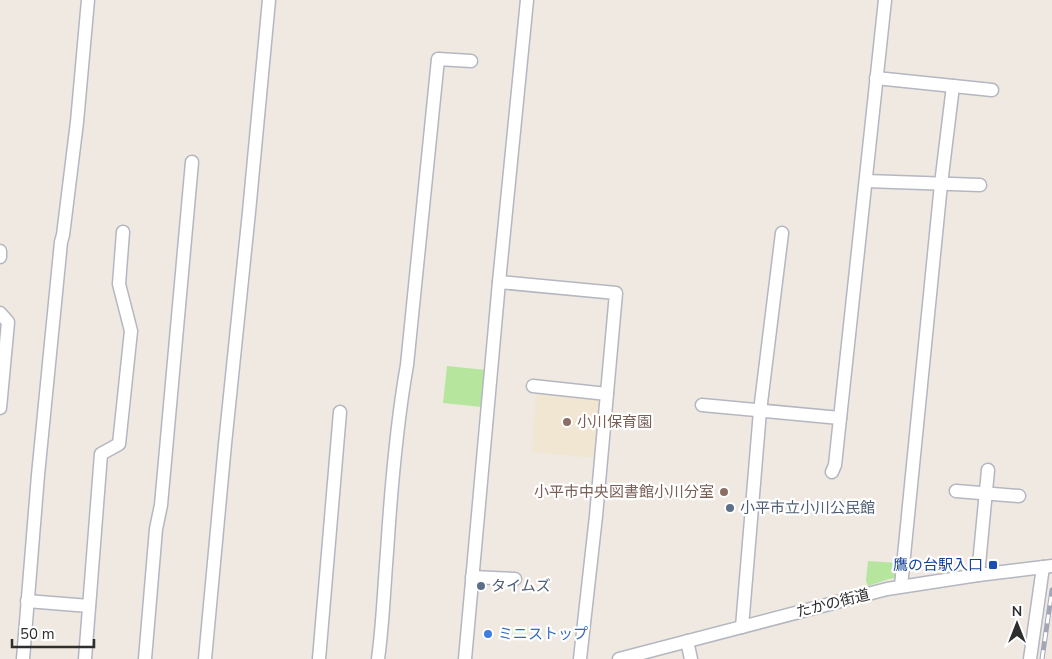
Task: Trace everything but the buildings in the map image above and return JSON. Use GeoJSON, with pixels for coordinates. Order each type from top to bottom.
{"type":"FeatureCollection","features":[{"type":"Feature","properties":{"kind":"street"},"geometry":{"type":"LineString","coordinates":[[23,659],[38,475],[58,271],[76,131],[88,0]]}},
{"type":"Feature","properties":{"kind":"street"},"geometry":{"type":"LineString","coordinates":[[205,659],[269,0]]}},
{"type":"Feature","properties":{"kind":"street"},"geometry":{"type":"LineString","coordinates":[[465,659],[527,0]]}},
{"type":"Feature","properties":{"kind":"street"},"geometry":{"type":"LineString","coordinates":[[832,472],[835,465],[885,0]]}},
{"type":"Feature","properties":{"kind":"street"},"geometry":{"type":"LineString","coordinates":[[378,659],[399,416],[407,365],[438,59],[471,62]]}},
{"type":"Feature","properties":{"kind":"street"},"geometry":{"type":"LineString","coordinates":[[876,78],[992,90]]}},
{"type":"Feature","properties":{"kind":"street"},"geometry":{"type":"LineString","coordinates":[[901,586],[952,86]]}},
{"type":"Feature","properties":{"kind":"street"},"geometry":{"type":"LineString","coordinates":[[145,659],[192,162]]}},
{"type":"Feature","properties":{"kind":"street"},"geometry":{"type":"LineString","coordinates":[[866,181],[980,185]]}},
{"type":"Feature","properties":{"kind":"street"},"geometry":{"type":"LineString","coordinates":[[86,659],[101,454],[119,444],[131,331],[119,284],[122,232]]}},
{"type":"Feature","properties":{"kind":"street"},"geometry":{"type":"LineString","coordinates":[[742,627],[760,411],[782,233]]}},
{"type":"Feature","properties":{"kind":"street"},"geometry":{"type":"LineString","coordinates":[[0,251],[0,257]]}},
{"type":"Feature","properties":{"kind":"street"},"geometry":{"type":"LineString","coordinates":[[499,282],[616,293],[596,516],[580,659]]}},
{"type":"Feature","properties":{"kind":"street"},"geometry":{"type":"LineString","coordinates":[[0,313],[8,322],[0,408]]}},
{"type":"Feature","properties":{"kind":"street"},"geometry":{"type":"LineString","coordinates":[[533,386],[607,394]]}},
{"type":"Feature","properties":{"kind":"street"},"geometry":{"type":"LineString","coordinates":[[702,405],[840,418]]}},
{"type":"Feature","properties":{"kind":"street"},"geometry":{"type":"LineString","coordinates":[[319,659],[334,450],[340,412]]}},
{"type":"Feature","properties":{"kind":"street"},"geometry":{"type":"LineString","coordinates":[[978,575],[988,470]]}},
{"type":"Feature","properties":{"kind":"street"},"geometry":{"type":"LineString","coordinates":[[956,491],[1019,496]]}},
{"type":"Feature","properties":{"kind":"street"},"geometry":{"type":"LineString","coordinates":[[1030,659],[1048,567]]}},
{"type":"Feature","properties":{"kind":"street","name":"たかの街道"},"geometry":{"type":"LineString","coordinates":[[618,659],[901,586],[1048,567]]}},
{"type":"Feature","properties":{"kind":"street"},"geometry":{"type":"LineString","coordinates":[[472,577],[514,579]]}},
{"type":"Feature","properties":{"kind":"street"},"geometry":{"type":"LineString","coordinates":[[28,601],[89,606]]}},
{"type":"Feature","properties":{"kind":"street"},"geometry":{"type":"LineString","coordinates":[[687,641],[690,659]]}},
{"type":"Feature","properties":{"kind":"shaded area","name":"小川保育園"},"geometry":{"type":"Polygon","coordinates":[[[541,390],[602,397],[596,458],[532,452],[536,394],[541,390]]]}},
{"type":"Feature","properties":{"kind":"green space"},"geometry":{"type":"Polygon","coordinates":[[[447,366],[486,370],[482,407],[443,403],[447,366]]]}},
{"type":"Feature","properties":{"kind":"green space"},"geometry":{"type":"Polygon","coordinates":[[[868,561],[898,563],[897,578],[868,586],[866,581],[868,561]]]}},
{"type":"Feature","properties":{"kind":"railway"},"geometry":{"type":"LineString","coordinates":[[1042,659],[1052,590]]}},
{"type":"Feature","properties":{"kind":"place","name":"小川保育園"},"geometry":{"type":"Point","coordinates":[567,422]}},
{"type":"Feature","properties":{"kind":"place","name":"小平市中央図書館小川分室"},"geometry":{"type":"Point","coordinates":[724,492]}},
{"type":"Feature","properties":{"kind":"place","name":"小平市立小川公民館"},"geometry":{"type":"Point","coordinates":[730,508]}},
{"type":"Feature","properties":{"kind":"place","name":"鷹の台駅入口"},"geometry":{"type":"Point","coordinates":[993,565]}},
{"type":"Feature","properties":{"kind":"place","name":"タイムズ"},"geometry":{"type":"Point","coordinates":[481,586]}},
{"type":"Feature","properties":{"kind":"place","name":"ミニストップ"},"geometry":{"type":"Point","coordinates":[488,634]}}]}
